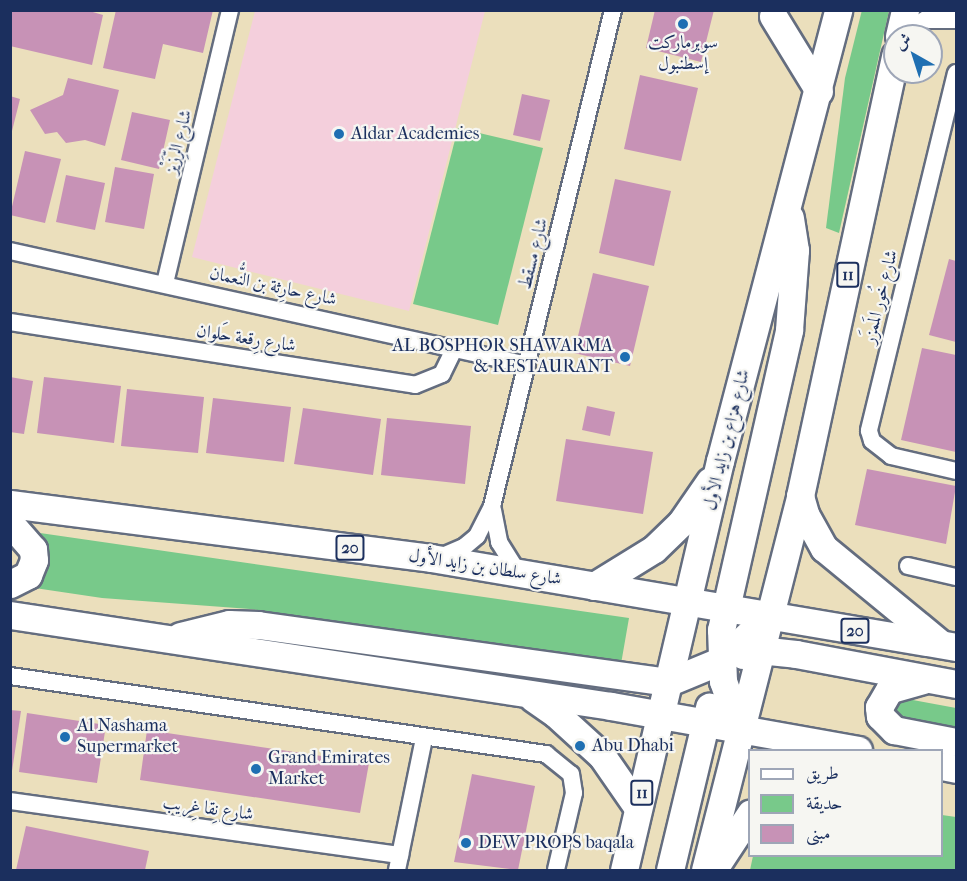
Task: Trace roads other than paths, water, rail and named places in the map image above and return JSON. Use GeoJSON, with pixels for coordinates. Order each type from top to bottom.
{"type":"FeatureCollection","features":[{"type":"Feature","properties":{"kind":"main road","name":"شارع هزاع بن زايد الأول"},"geometry":{"type":"LineString","coordinates":[[624,870],[720,461],[819,91],[838,10]]}},
{"type":"Feature","properties":{"kind":"main road"},"geometry":{"type":"LineString","coordinates":[[913,24],[925,14]]}},
{"type":"Feature","properties":{"kind":"main road"},"geometry":{"type":"LineString","coordinates":[[773,16],[819,91]]}},
{"type":"Feature","properties":{"kind":"main road","name":"11"},"geometry":{"type":"LineString","coordinates":[[705,870],[759,650],[800,496],[889,84]]}},
{"type":"Feature","properties":{"kind":"main road"},"geometry":{"type":"LineString","coordinates":[[670,870],[705,723],[726,609],[789,330],[795,250],[787,209]]}},
{"type":"Feature","properties":{"kind":"main road"},"geometry":{"type":"LineString","coordinates":[[594,586],[636,563],[681,523],[703,494],[720,461]]}},
{"type":"Feature","properties":{"kind":"main road"},"geometry":{"type":"LineString","coordinates":[[800,496],[805,514],[825,548],[950,646]]}},
{"type":"Feature","properties":{"kind":"main road","name":"شارع سلطان بن زايد الأول"},"geometry":{"type":"LineString","coordinates":[[10,504],[431,558],[950,646]]}},
{"type":"Feature","properties":{"kind":"main road"},"geometry":{"type":"LineString","coordinates":[[10,524],[33,549],[34,560],[28,575],[10,584]]}},
{"type":"Feature","properties":{"kind":"main road"},"geometry":{"type":"LineString","coordinates":[[688,603],[716,665],[740,729]]}},
{"type":"Feature","properties":{"kind":"main road"},"geometry":{"type":"LineString","coordinates":[[10,615],[661,715],[848,749]]}},
{"type":"Feature","properties":{"kind":"main road"},"geometry":{"type":"LineString","coordinates":[[661,715],[746,640],[768,616]]}},
{"type":"Feature","properties":{"kind":"main road"},"geometry":{"type":"LineString","coordinates":[[171,639],[230,624],[258,625],[669,682],[759,650],[957,684]]}},
{"type":"Feature","properties":{"kind":"main road"},"geometry":{"type":"LineString","coordinates":[[927,679],[889,690],[879,707],[880,717],[894,730],[957,742]]}},
{"type":"Feature","properties":{"kind":"main road"},"geometry":{"type":"LineString","coordinates":[[530,696],[556,714],[602,756],[639,808]]}},
{"type":"Feature","properties":{"kind":"main road"},"geometry":{"type":"LineString","coordinates":[[713,870],[748,817]]}},
{"type":"Feature","properties":{"kind":"street","name":"شارع الرِّزَيْز"},"geometry":{"type":"LineString","coordinates":[[165,283],[230,10]]}},
{"type":"Feature","properties":{"kind":"street","name":"شارع مسقط"},"geometry":{"type":"LineString","coordinates":[[431,558],[464,548],[482,529],[492,506],[613,10]]}},
{"type":"Feature","properties":{"kind":"street"},"geometry":{"type":"LineString","coordinates":[[925,14],[957,20]]}},
{"type":"Feature","properties":{"kind":"street","name":"شارع خُور المَمزَر"},"geometry":{"type":"LineString","coordinates":[[957,73],[869,431],[872,441],[891,456],[957,471]]}},
{"type":"Feature","properties":{"kind":"street","name":"شارع حارِثة بن النُّعمان"},"geometry":{"type":"LineString","coordinates":[[10,251],[165,283],[527,364]]}},
{"type":"Feature","properties":{"kind":"street","name":"شارع رِقعة حَلوان"},"geometry":{"type":"LineString","coordinates":[[10,322],[415,385],[442,374],[455,347]]}},
{"type":"Feature","properties":{"kind":"street","name":"شارع مسقط"},"geometry":{"type":"LineString","coordinates":[[492,506],[499,542],[519,574]]}},
{"type":"Feature","properties":{"kind":"street"},"geometry":{"type":"LineString","coordinates":[[908,566],[957,577]]}},
{"type":"Feature","properties":{"kind":"street"},"geometry":{"type":"LineString","coordinates":[[10,676],[546,754],[562,764],[571,774],[574,793],[556,870]]}},
{"type":"Feature","properties":{"kind":"street"},"geometry":{"type":"LineString","coordinates":[[399,863],[424,738]]}},
{"type":"Feature","properties":{"kind":"street","name":"شارع نِقا غِريب"},"geometry":{"type":"LineString","coordinates":[[10,801],[399,863]]}},
{"type":"Feature","properties":{"kind":"place","name":"سوبرماركت إسطنبول"},"geometry":{"type":"Point","coordinates":[683,24]}},
{"type":"Feature","properties":{"kind":"place","name":"Aldar Academies"},"geometry":{"type":"Point","coordinates":[339,134]}},
{"type":"Feature","properties":{"kind":"place","name":"AL BOSPHOR SHAWARMA & RESTAURANT"},"geometry":{"type":"Point","coordinates":[625,357]}},
{"type":"Feature","properties":{"kind":"place","name":"Al Nashama Supermarket"},"geometry":{"type":"Point","coordinates":[65,737]}},
{"type":"Feature","properties":{"kind":"place","name":"Abu Dhabi"},"geometry":{"type":"Point","coordinates":[580,746]}},
{"type":"Feature","properties":{"kind":"place","name":"Grand Emirates Market"},"geometry":{"type":"Point","coordinates":[256,769]}},
{"type":"Feature","properties":{"kind":"place","name":"DEW PROPS baqala"},"geometry":{"type":"Point","coordinates":[466,843]}}]}
